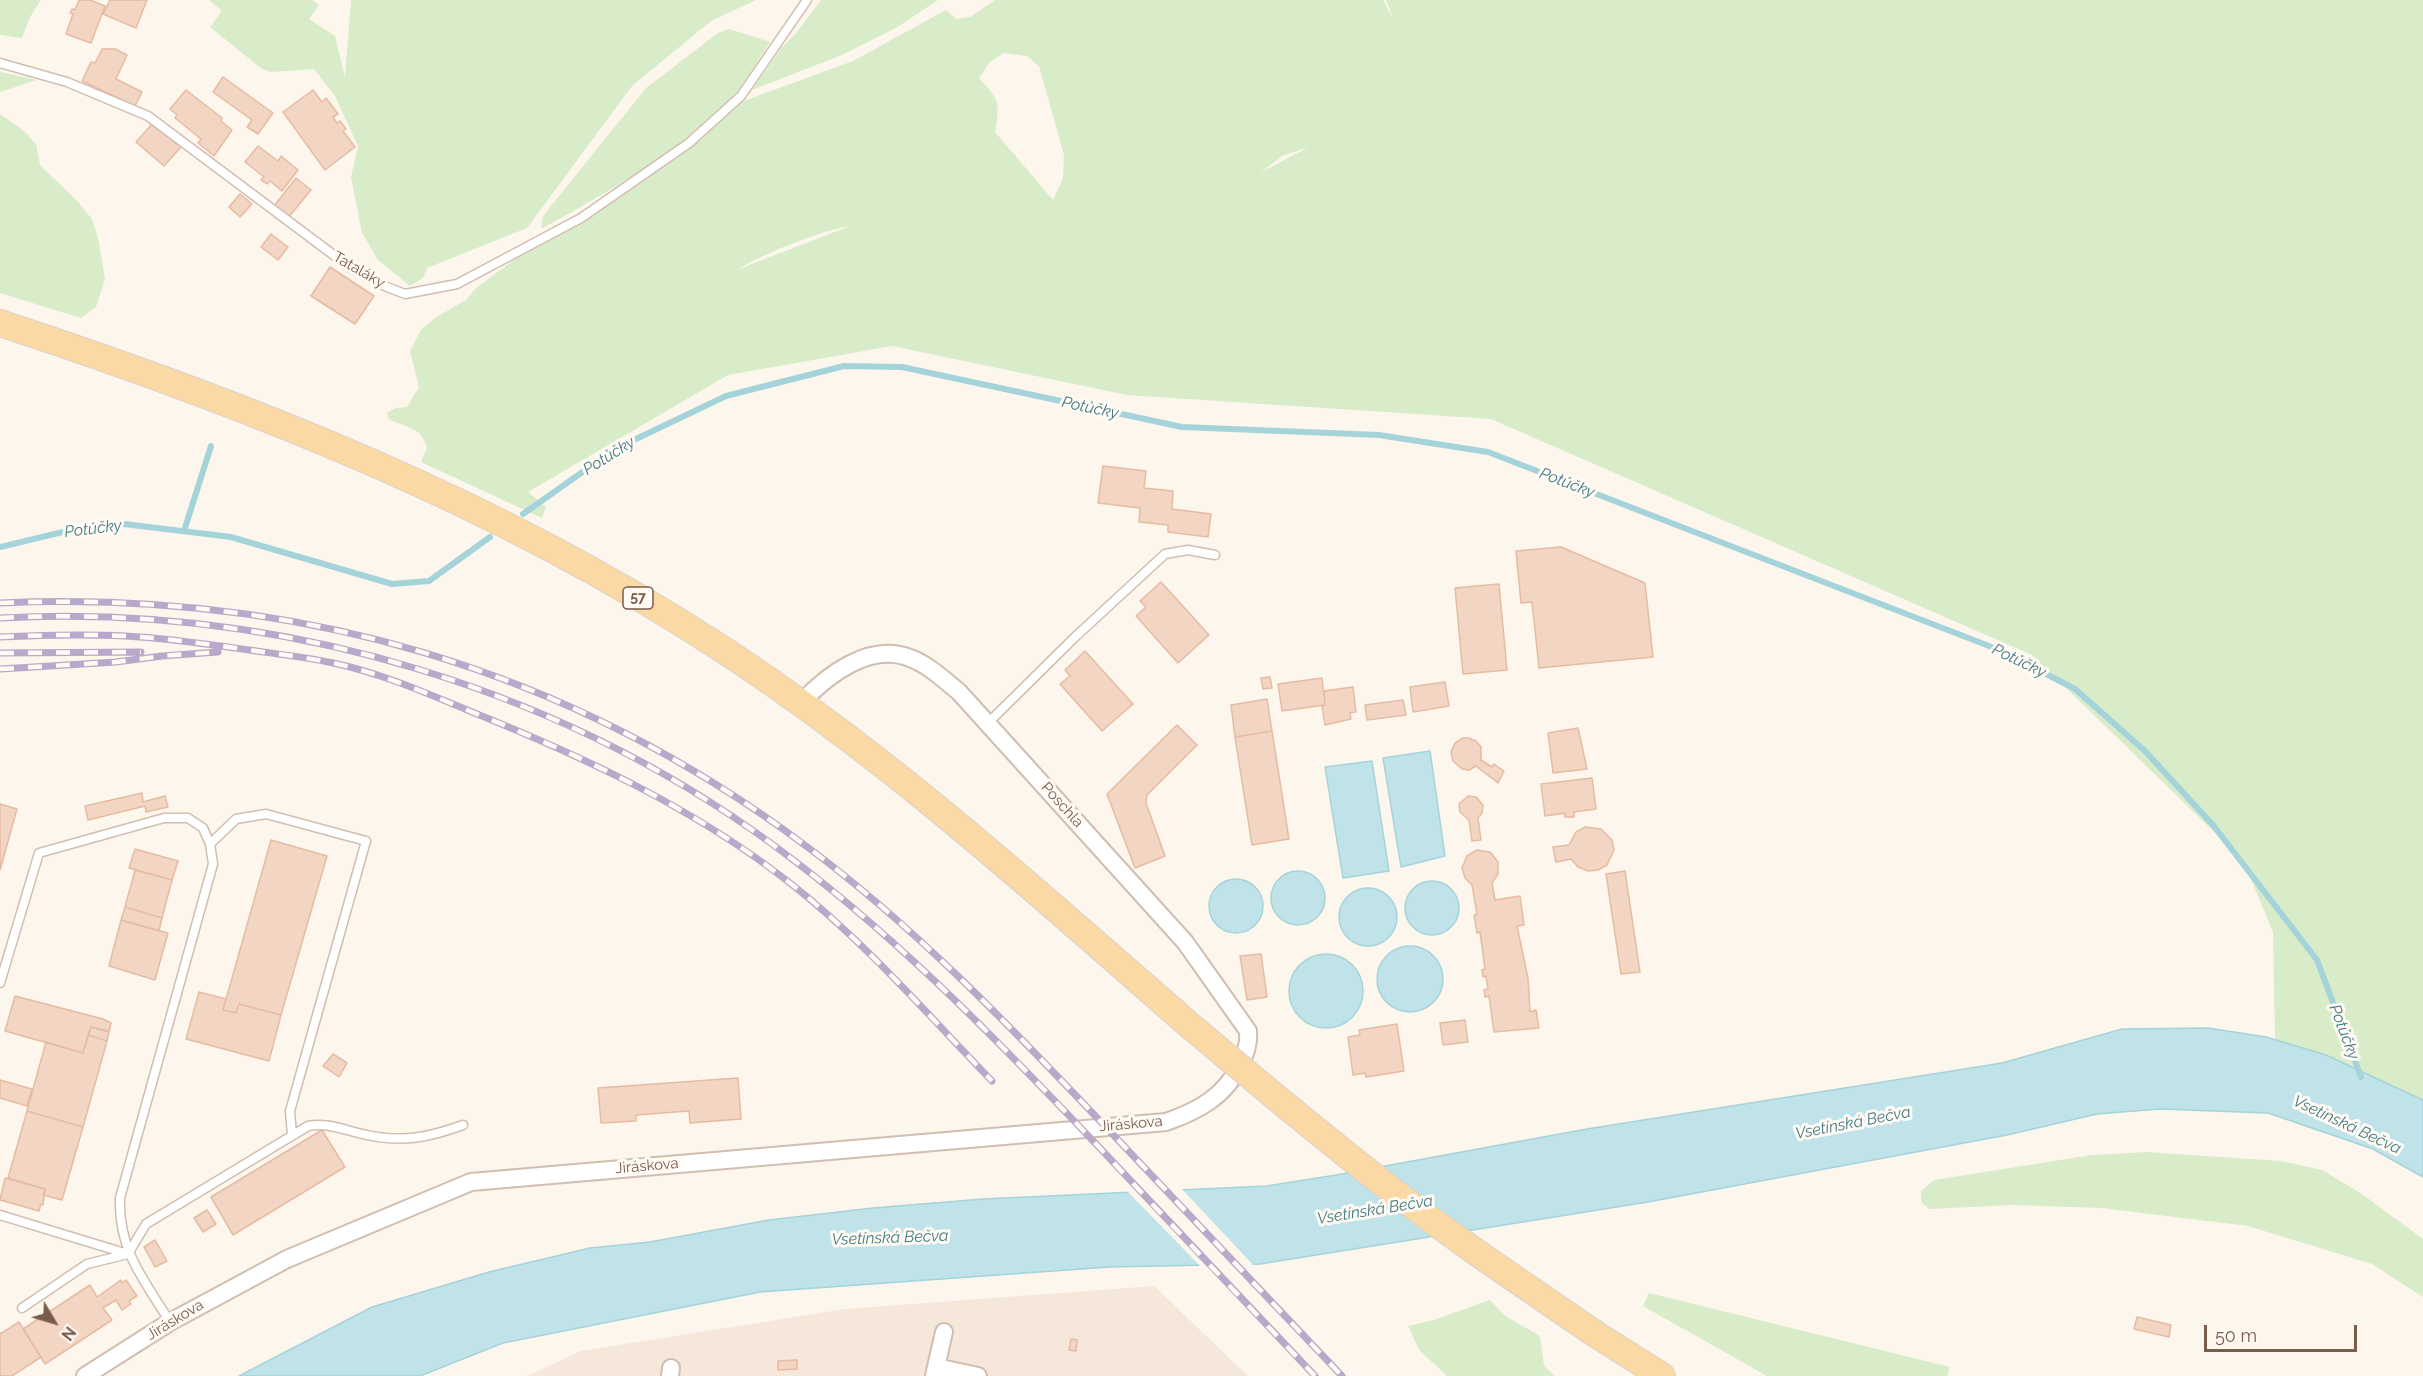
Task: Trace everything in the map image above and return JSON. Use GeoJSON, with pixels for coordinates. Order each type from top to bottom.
{"type":"FeatureCollection","features":[{"type":"Feature","properties":{"kind":"main road","name":"57"},"geometry":{"type":"LineString","coordinates":[[0,323],[214,398],[438,492],[522,533],[620,587],[718,646],[801,703],[914,789],[1188,1024],[1389,1189],[1477,1253],[1597,1335],[1662,1376]]}},
{"type":"Feature","properties":{"kind":"street","name":"Poschla"},"geometry":{"type":"LineString","coordinates":[[801,703],[820,683],[847,666],[870,657],[892,654],[910,658],[934,671],[959,692],[1191,951],[1248,1031],[1249,1043],[1237,1072]]}},
{"type":"Feature","properties":{"kind":"street","name":"Jiráskova"},"geometry":{"type":"LineString","coordinates":[[85,1376],[170,1322],[287,1259],[471,1182],[1166,1122],[1203,1107],[1220,1094],[1237,1072]]}},
{"type":"Feature","properties":{"kind":"street"},"geometry":{"type":"LineString","coordinates":[[944,1332],[935,1371],[978,1376]]}},
{"type":"Feature","properties":{"kind":"lane","name":"Tataláky"},"geometry":{"type":"LineString","coordinates":[[0,63],[67,82],[148,116],[351,268],[382,285],[405,294],[458,284],[520,252],[581,218],[689,143],[741,96],[807,0]]}},
{"type":"Feature","properties":{"kind":"lane"},"geometry":{"type":"LineString","coordinates":[[988,723],[1074,638],[1165,554],[1188,550],[1215,555]]}},
{"type":"Feature","properties":{"kind":"lane"},"geometry":{"type":"LineString","coordinates":[[210,844],[236,819],[266,814],[366,841],[290,1111],[292,1135]]}},
{"type":"Feature","properties":{"kind":"lane"},"geometry":{"type":"LineString","coordinates":[[0,983],[39,853],[164,818],[188,818],[203,828],[210,844],[213,864],[120,1198],[119,1219],[128,1254],[170,1322]]}},
{"type":"Feature","properties":{"kind":"lane"},"geometry":{"type":"LineString","coordinates":[[22,1308],[87,1264],[128,1254],[146,1224],[308,1126],[321,1123],[367,1135],[408,1139],[432,1136],[463,1125]]}},
{"type":"Feature","properties":{"kind":"lane"},"geometry":{"type":"LineString","coordinates":[[0,1215],[128,1254]]}},
{"type":"Feature","properties":{"kind":"shaded area"},"geometry":{"type":"Polygon","coordinates":[[[1154,1286],[1248,1376],[527,1376],[581,1351],[845,1309],[1154,1286]]]}},
{"type":"Feature","properties":{"kind":"green space"},"geometry":{"type":"Polygon","coordinates":[[[0,0],[41,0],[30,17],[22,38],[0,35],[0,0]]]}},
{"type":"Feature","properties":{"kind":"green space"},"geometry":{"type":"Polygon","coordinates":[[[209,0],[312,0],[319,5],[309,19],[335,36],[345,77],[351,0],[756,0],[711,21],[632,86],[527,228],[427,268],[423,278],[410,286],[378,260],[362,233],[351,177],[358,146],[335,96],[314,69],[271,72],[262,69],[210,27],[222,11],[209,0]]]}},
{"type":"Feature","properties":{"kind":"green space"},"geometry":{"type":"Polygon","coordinates":[[[821,0],[938,0],[896,28],[842,55],[752,90],[782,47],[796,33],[821,0]]]}},
{"type":"Feature","properties":{"kind":"green space"},"geometry":{"type":"Polygon","coordinates":[[[995,0],[1383,0],[1394,21],[1386,0],[2423,0],[2423,1100],[2326,1055],[2275,1040],[2273,932],[2243,860],[2032,655],[1491,419],[1127,395],[892,346],[728,375],[528,492],[546,507],[542,518],[421,462],[427,448],[421,435],[389,419],[387,413],[396,408],[407,407],[419,387],[410,351],[421,330],[435,318],[466,300],[476,288],[545,237],[642,179],[703,138],[741,102],[853,61],[946,10],[956,19],[970,17],[995,0]],[[1003,53],[989,63],[979,78],[997,102],[995,132],[1053,200],[1063,178],[1064,155],[1039,66],[1027,56],[1003,53]],[[1307,148],[1282,156],[1260,173],[1307,148]],[[850,226],[838,228],[777,250],[739,269],[850,226]]]}},
{"type":"Feature","properties":{"kind":"green space"},"geometry":{"type":"Polygon","coordinates":[[[729,29],[770,42],[744,83],[721,109],[699,129],[647,167],[541,229],[543,216],[646,88],[718,33],[729,29]]]}},
{"type":"Feature","properties":{"kind":"green space"},"geometry":{"type":"Polygon","coordinates":[[[1,72],[37,80],[0,92],[1,72]]]}},
{"type":"Feature","properties":{"kind":"green space"},"geometry":{"type":"Polygon","coordinates":[[[0,114],[23,130],[36,144],[40,165],[92,219],[98,238],[105,279],[96,307],[81,318],[0,293],[0,114]]]}},
{"type":"Feature","properties":{"kind":"green space"},"geometry":{"type":"Polygon","coordinates":[[[2147,1152],[2281,1161],[2322,1170],[2362,1194],[2423,1239],[2423,1297],[2372,1264],[2248,1226],[2102,1208],[2011,1205],[1929,1209],[1921,1202],[1921,1191],[1934,1180],[2092,1155],[2147,1152]]]}},
{"type":"Feature","properties":{"kind":"green space"},"geometry":{"type":"Polygon","coordinates":[[[1649,1293],[1950,1367],[1947,1376],[1767,1376],[1643,1306],[1649,1293]]]}},
{"type":"Feature","properties":{"kind":"green space"},"geometry":{"type":"Polygon","coordinates":[[[1490,1300],[1505,1316],[1540,1336],[1544,1366],[1555,1376],[1447,1376],[1419,1350],[1408,1326],[1434,1320],[1490,1300]]]}},
{"type":"Feature","properties":{"kind":"water"},"geometry":{"type":"Polygon","coordinates":[[[1430,751],[1445,856],[1401,867],[1383,758],[1430,751]]]}},
{"type":"Feature","properties":{"kind":"water"},"geometry":{"type":"Polygon","coordinates":[[[1372,761],[1389,871],[1343,878],[1325,767],[1372,761]]]}},
{"type":"Feature","properties":{"kind":"water"},"geometry":{"type":"Polygon","coordinates":[[[1293,871],[1303,871],[1313,875],[1321,883],[1325,898],[1321,913],[1313,921],[1303,925],[1293,925],[1283,921],[1275,913],[1271,903],[1271,893],[1275,883],[1283,875],[1293,871]]]}},
{"type":"Feature","properties":{"kind":"water"},"geometry":{"type":"Polygon","coordinates":[[[1236,879],[1246,881],[1255,887],[1261,896],[1263,906],[1261,916],[1255,925],[1246,931],[1236,933],[1226,931],[1217,925],[1211,916],[1209,906],[1211,896],[1217,887],[1226,881],[1236,879]]]}},
{"type":"Feature","properties":{"kind":"water"},"geometry":{"type":"Polygon","coordinates":[[[1427,881],[1437,881],[1447,885],[1455,893],[1459,908],[1455,923],[1447,931],[1437,935],[1427,935],[1417,931],[1409,923],[1405,913],[1405,903],[1409,893],[1417,885],[1427,881]]]}},
{"type":"Feature","properties":{"kind":"water"},"geometry":{"type":"Polygon","coordinates":[[[1368,888],[1384,893],[1392,901],[1397,917],[1392,933],[1384,941],[1368,946],[1352,941],[1344,933],[1339,917],[1344,901],[1352,893],[1368,888]]]}},
{"type":"Feature","properties":{"kind":"water"},"geometry":{"type":"Polygon","coordinates":[[[1410,946],[1422,949],[1433,956],[1440,967],[1443,979],[1440,991],[1433,1002],[1422,1009],[1410,1012],[1398,1009],[1387,1002],[1380,991],[1377,979],[1380,967],[1387,956],[1398,949],[1410,946]]]}},
{"type":"Feature","properties":{"kind":"water"},"geometry":{"type":"Polygon","coordinates":[[[1326,954],[1347,960],[1357,970],[1363,991],[1357,1012],[1347,1022],[1326,1028],[1305,1022],[1295,1012],[1289,991],[1295,970],[1305,960],[1326,954]]]}},
{"type":"Feature","properties":{"kind":"water","name":"Vsetínská Bečva"},"geometry":{"type":"Polygon","coordinates":[[[2208,1028],[2266,1037],[2326,1055],[2423,1100],[2423,1177],[2373,1149],[2268,1113],[2159,1109],[2097,1114],[2007,1135],[1648,1202],[1260,1264],[1109,1267],[760,1292],[503,1343],[420,1376],[239,1376],[372,1307],[489,1272],[590,1248],[650,1242],[769,1220],[873,1208],[983,1199],[1267,1186],[1587,1129],[2002,1063],[2122,1029],[2208,1028]]]}},
{"type":"Feature","properties":{"kind":"pier"},"geometry":{"type":"Polygon","coordinates":[[[1180,1187],[1255,1267],[1202,1268],[1126,1190],[1180,1187]]]}},
{"type":"Feature","properties":{"kind":"building"},"geometry":{"type":"Polygon","coordinates":[[[79,0],[90,0],[105,6],[91,43],[66,34],[73,14],[70,13],[72,9],[75,10],[79,0]]]}},
{"type":"Feature","properties":{"kind":"building"},"geometry":{"type":"Polygon","coordinates":[[[110,0],[147,0],[136,28],[103,14],[110,0]]]}},
{"type":"Feature","properties":{"kind":"building"},"geometry":{"type":"Polygon","coordinates":[[[102,49],[115,49],[127,55],[116,79],[142,92],[135,106],[82,81],[91,62],[95,63],[102,49]]]}},
{"type":"Feature","properties":{"kind":"building"},"geometry":{"type":"Polygon","coordinates":[[[223,77],[273,113],[258,134],[247,127],[252,120],[213,92],[223,77]]]}},
{"type":"Feature","properties":{"kind":"building"},"geometry":{"type":"Polygon","coordinates":[[[186,90],[222,118],[221,121],[232,130],[214,156],[198,143],[201,139],[175,118],[177,115],[170,109],[186,90]]]}},
{"type":"Feature","properties":{"kind":"building"},"geometry":{"type":"Polygon","coordinates":[[[313,90],[322,102],[326,98],[338,114],[333,117],[337,123],[340,121],[346,129],[343,131],[355,147],[325,170],[283,112],[313,90]]]}},
{"type":"Feature","properties":{"kind":"building"},"geometry":{"type":"Polygon","coordinates":[[[153,123],[181,147],[164,166],[136,142],[153,123]]]}},
{"type":"Feature","properties":{"kind":"building"},"geometry":{"type":"Polygon","coordinates":[[[258,146],[278,161],[281,156],[298,170],[282,191],[270,181],[267,184],[261,180],[264,177],[245,162],[258,146]]]}},
{"type":"Feature","properties":{"kind":"building"},"geometry":{"type":"Polygon","coordinates":[[[296,178],[311,190],[288,218],[274,206],[296,178]]]}},
{"type":"Feature","properties":{"kind":"building"},"geometry":{"type":"Polygon","coordinates":[[[240,194],[252,204],[240,217],[229,207],[240,194]]]}},
{"type":"Feature","properties":{"kind":"building"},"geometry":{"type":"Polygon","coordinates":[[[271,234],[288,247],[278,260],[261,247],[271,234]]]}},
{"type":"Feature","properties":{"kind":"building"},"geometry":{"type":"Polygon","coordinates":[[[330,267],[374,296],[355,324],[311,296],[330,267]]]}},
{"type":"Feature","properties":{"kind":"building"},"geometry":{"type":"Polygon","coordinates":[[[1103,466],[1146,471],[1144,488],[1173,491],[1172,509],[1211,514],[1208,537],[1168,532],[1168,525],[1139,522],[1140,508],[1098,503],[1103,466]]]}},
{"type":"Feature","properties":{"kind":"building"},"geometry":{"type":"Polygon","coordinates":[[[1561,547],[1645,583],[1653,657],[1539,668],[1532,602],[1521,603],[1516,551],[1561,547]]]}},
{"type":"Feature","properties":{"kind":"building"},"geometry":{"type":"Polygon","coordinates":[[[1161,582],[1209,635],[1178,663],[1136,616],[1146,607],[1140,601],[1161,582]]]}},
{"type":"Feature","properties":{"kind":"building"},"geometry":{"type":"Polygon","coordinates":[[[1499,584],[1507,670],[1463,674],[1455,588],[1499,584]]]}},
{"type":"Feature","properties":{"kind":"building"},"geometry":{"type":"Polygon","coordinates":[[[1085,651],[1133,704],[1102,731],[1060,684],[1070,676],[1065,670],[1085,651]]]}},
{"type":"Feature","properties":{"kind":"building"},"geometry":{"type":"Polygon","coordinates":[[[1270,677],[1272,688],[1263,689],[1261,678],[1270,677]]]}},
{"type":"Feature","properties":{"kind":"building"},"geometry":{"type":"Polygon","coordinates":[[[1322,678],[1325,705],[1282,711],[1278,684],[1322,678]]]}},
{"type":"Feature","properties":{"kind":"building"},"geometry":{"type":"Polygon","coordinates":[[[1445,682],[1449,706],[1413,712],[1410,687],[1445,682]]]}},
{"type":"Feature","properties":{"kind":"building"},"geometry":{"type":"Polygon","coordinates":[[[1353,687],[1356,712],[1350,713],[1351,719],[1325,725],[1322,706],[1325,705],[1324,691],[1353,687]]]}},
{"type":"Feature","properties":{"kind":"building"},"geometry":{"type":"Polygon","coordinates":[[[1267,699],[1272,731],[1235,737],[1231,705],[1267,699]]]}},
{"type":"Feature","properties":{"kind":"building"},"geometry":{"type":"Polygon","coordinates":[[[1403,700],[1406,715],[1367,720],[1365,705],[1403,700]]]}},
{"type":"Feature","properties":{"kind":"building"},"geometry":{"type":"Polygon","coordinates":[[[1177,725],[1197,745],[1147,795],[1146,803],[1165,856],[1135,868],[1107,794],[1177,725]]]}},
{"type":"Feature","properties":{"kind":"building"},"geometry":{"type":"Polygon","coordinates":[[[1578,728],[1587,769],[1553,773],[1548,733],[1578,728]]]}},
{"type":"Feature","properties":{"kind":"building"},"geometry":{"type":"Polygon","coordinates":[[[1272,731],[1289,839],[1252,845],[1235,737],[1272,731]]]}},
{"type":"Feature","properties":{"kind":"building"},"geometry":{"type":"Polygon","coordinates":[[[1463,738],[1469,738],[1481,747],[1481,760],[1492,767],[1494,764],[1504,771],[1498,783],[1476,766],[1469,770],[1462,769],[1453,761],[1451,752],[1455,743],[1463,738]]]}},
{"type":"Feature","properties":{"kind":"building"},"geometry":{"type":"Polygon","coordinates":[[[1592,778],[1596,809],[1574,812],[1574,817],[1565,817],[1565,813],[1545,816],[1541,784],[1592,778]]]}},
{"type":"Feature","properties":{"kind":"building"},"geometry":{"type":"Polygon","coordinates":[[[142,793],[143,802],[165,796],[168,807],[146,812],[145,806],[88,820],[85,806],[142,793]]]}},
{"type":"Feature","properties":{"kind":"building"},"geometry":{"type":"Polygon","coordinates":[[[1468,796],[1476,797],[1483,805],[1482,813],[1478,818],[1481,840],[1472,841],[1469,820],[1460,812],[1459,804],[1468,796]]]}},
{"type":"Feature","properties":{"kind":"building"},"geometry":{"type":"Polygon","coordinates":[[[0,804],[17,809],[0,870],[0,804]]]}},
{"type":"Feature","properties":{"kind":"building"},"geometry":{"type":"Polygon","coordinates":[[[1585,827],[1601,829],[1612,840],[1614,850],[1607,865],[1598,870],[1588,871],[1578,867],[1571,859],[1556,862],[1553,847],[1569,845],[1576,832],[1585,827]]]}},
{"type":"Feature","properties":{"kind":"building"},"geometry":{"type":"Polygon","coordinates":[[[271,840],[327,856],[281,1015],[239,1004],[236,1013],[223,1010],[271,840]]]}},
{"type":"Feature","properties":{"kind":"building"},"geometry":{"type":"Polygon","coordinates":[[[135,849],[178,861],[172,880],[129,868],[135,849]]]}},
{"type":"Feature","properties":{"kind":"building"},"geometry":{"type":"Polygon","coordinates":[[[1477,850],[1490,852],[1498,862],[1498,874],[1492,883],[1495,900],[1520,896],[1524,925],[1517,926],[1528,978],[1530,1012],[1536,1010],[1539,1028],[1494,1032],[1489,996],[1485,997],[1484,990],[1488,989],[1486,976],[1483,977],[1482,970],[1485,969],[1480,932],[1477,933],[1474,915],[1477,914],[1472,885],[1465,878],[1462,868],[1467,856],[1477,850]]]}},
{"type":"Feature","properties":{"kind":"building"},"geometry":{"type":"Polygon","coordinates":[[[135,870],[172,880],[162,918],[125,907],[135,870]]]}},
{"type":"Feature","properties":{"kind":"building"},"geometry":{"type":"Polygon","coordinates":[[[1625,871],[1640,972],[1621,974],[1606,874],[1625,871]]]}},
{"type":"Feature","properties":{"kind":"building"},"geometry":{"type":"Polygon","coordinates":[[[125,907],[162,918],[159,931],[121,920],[125,907]]]}},
{"type":"Feature","properties":{"kind":"building"},"geometry":{"type":"Polygon","coordinates":[[[121,920],[168,933],[155,980],[109,966],[121,920]]]}},
{"type":"Feature","properties":{"kind":"building"},"geometry":{"type":"Polygon","coordinates":[[[1261,954],[1267,997],[1247,1000],[1240,956],[1261,954]]]}},
{"type":"Feature","properties":{"kind":"building"},"geometry":{"type":"Polygon","coordinates":[[[199,992],[226,999],[223,1010],[236,1013],[239,1004],[281,1015],[269,1061],[186,1039],[199,992]]]}},
{"type":"Feature","properties":{"kind":"building"},"geometry":{"type":"Polygon","coordinates":[[[15,996],[103,1019],[111,1023],[109,1032],[91,1027],[83,1053],[5,1031],[15,996]]]}},
{"type":"Feature","properties":{"kind":"building"},"geometry":{"type":"Polygon","coordinates":[[[1465,1020],[1468,1042],[1443,1045],[1440,1023],[1465,1020]]]}},
{"type":"Feature","properties":{"kind":"building"},"geometry":{"type":"Polygon","coordinates":[[[1397,1024],[1404,1071],[1366,1077],[1365,1073],[1353,1075],[1348,1037],[1360,1035],[1359,1030],[1397,1024]]]}},
{"type":"Feature","properties":{"kind":"building"},"geometry":{"type":"Polygon","coordinates":[[[91,1027],[109,1031],[107,1041],[88,1035],[91,1027]]]}},
{"type":"Feature","properties":{"kind":"building"},"geometry":{"type":"Polygon","coordinates":[[[88,1035],[107,1041],[83,1127],[27,1111],[46,1042],[83,1053],[88,1035]]]}},
{"type":"Feature","properties":{"kind":"building"},"geometry":{"type":"Polygon","coordinates":[[[333,1054],[347,1063],[339,1077],[323,1066],[333,1054]]]}},
{"type":"Feature","properties":{"kind":"building"},"geometry":{"type":"Polygon","coordinates":[[[738,1078],[741,1119],[690,1123],[689,1111],[636,1115],[636,1121],[601,1123],[598,1088],[738,1078]]]}},
{"type":"Feature","properties":{"kind":"building"},"geometry":{"type":"Polygon","coordinates":[[[0,1080],[32,1089],[27,1106],[0,1098],[0,1080]]]}},
{"type":"Feature","properties":{"kind":"building"},"geometry":{"type":"Polygon","coordinates":[[[27,1111],[83,1127],[62,1200],[43,1195],[45,1189],[8,1178],[27,1111]]]}},
{"type":"Feature","properties":{"kind":"building"},"geometry":{"type":"Polygon","coordinates":[[[322,1130],[345,1167],[233,1235],[211,1197],[322,1130]]]}},
{"type":"Feature","properties":{"kind":"building"},"geometry":{"type":"Polygon","coordinates":[[[5,1178],[45,1189],[43,1205],[41,1204],[39,1211],[0,1200],[5,1178]]]}},
{"type":"Feature","properties":{"kind":"building"},"geometry":{"type":"Polygon","coordinates":[[[207,1210],[216,1224],[203,1232],[194,1218],[207,1210]]]}},
{"type":"Feature","properties":{"kind":"building"},"geometry":{"type":"Polygon","coordinates":[[[155,1240],[167,1261],[155,1267],[144,1247],[155,1240]]]}},
{"type":"Feature","properties":{"kind":"building"},"geometry":{"type":"Polygon","coordinates":[[[121,1280],[122,1283],[126,1280],[137,1296],[129,1301],[131,1304],[122,1310],[116,1300],[103,1308],[112,1320],[45,1364],[23,1329],[90,1285],[97,1297],[121,1280]]]}},
{"type":"Feature","properties":{"kind":"building"},"geometry":{"type":"Polygon","coordinates":[[[2137,1317],[2171,1325],[2169,1337],[2134,1329],[2137,1317]]]}},
{"type":"Feature","properties":{"kind":"building"},"geometry":{"type":"Polygon","coordinates":[[[19,1322],[41,1357],[12,1376],[0,1376],[0,1333],[19,1322]]]}},
{"type":"Feature","properties":{"kind":"building"},"geometry":{"type":"Polygon","coordinates":[[[1071,1339],[1077,1340],[1076,1351],[1069,1350],[1071,1339]]]}},
{"type":"Feature","properties":{"kind":"building"},"geometry":{"type":"Polygon","coordinates":[[[797,1360],[797,1369],[778,1370],[778,1361],[797,1360]]]}},
{"type":"Feature","properties":{"kind":"waterway","name":"Potůčky"},"geometry":{"type":"LineString","coordinates":[[523,514],[615,449],[726,396],[844,366],[902,367],[1182,427],[1379,435],[1488,452],[2002,651],[2075,689],[2144,750],[2213,825],[2317,960],[2361,1077]]}},
{"type":"Feature","properties":{"kind":"waterway"},"geometry":{"type":"LineString","coordinates":[[184,531],[211,446]]}},
{"type":"Feature","properties":{"kind":"waterway","name":"Potůčky"},"geometry":{"type":"LineString","coordinates":[[0,547],[71,530],[124,524],[231,537],[392,584],[429,581],[490,537]]}},
{"type":"Feature","properties":{"kind":"railway"},"geometry":{"type":"LineString","coordinates":[[0,603],[110,602],[217,610],[322,627],[425,653],[524,687],[621,731],[715,784],[806,846],[923,943],[1067,1086],[1342,1376]]}},
{"type":"Feature","properties":{"kind":"railway"},"geometry":{"type":"LineString","coordinates":[[0,618],[106,617],[212,625],[316,643],[419,670],[520,705],[616,749],[709,801],[837,894],[952,997],[1061,1108],[1315,1376]]}},
{"type":"Feature","properties":{"kind":"railway"},"geometry":{"type":"LineString","coordinates":[[0,637],[46,635],[140,637],[202,643],[322,661],[351,667],[403,684],[555,747],[677,808],[716,831],[790,883],[869,953],[992,1081]]}},
{"type":"Feature","properties":{"kind":"railway"},"geometry":{"type":"LineString","coordinates":[[0,653],[141,652]]}},
{"type":"Feature","properties":{"kind":"railway"},"geometry":{"type":"LineString","coordinates":[[0,669],[116,662],[218,652]]}}]}
